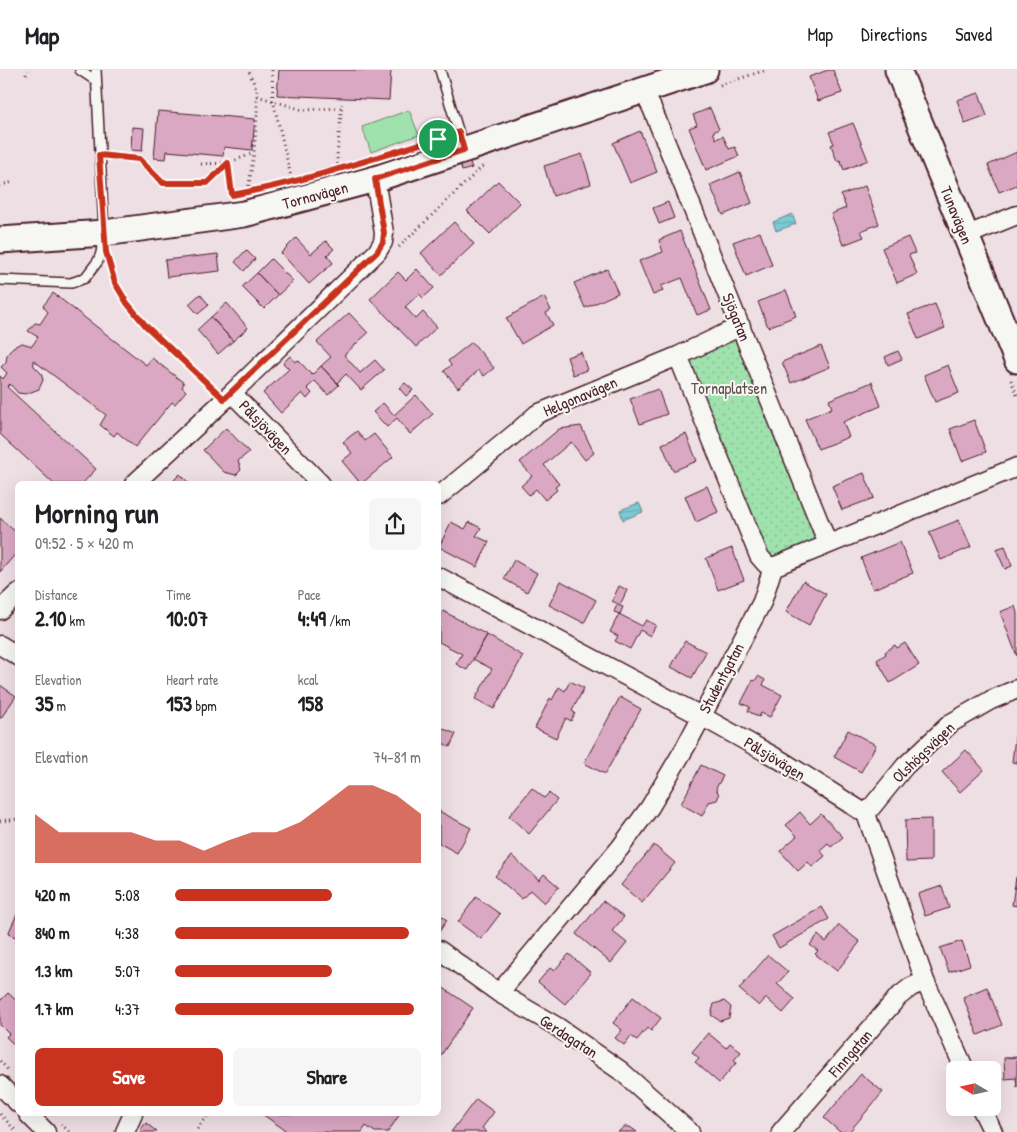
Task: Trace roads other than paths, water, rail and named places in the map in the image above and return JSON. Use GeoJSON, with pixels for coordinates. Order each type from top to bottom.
{"type":"FeatureCollection","features":[{"type":"Feature","properties":{"kind":"main road","name":"Tornavägen"},"geometry":{"type":"LineString","coordinates":[[0,240],[104,233],[244,214],[472,154],[705,70]]}},
{"type":"Feature","properties":{"kind":"main road","name":"Tunavägen"},"geometry":{"type":"LineString","coordinates":[[898,70],[1017,360]]}},
{"type":"Feature","properties":{"kind":"street","name":"Sjögatan"},"geometry":{"type":"LineString","coordinates":[[643,91],[652,108],[828,544]]}},
{"type":"Feature","properties":{"kind":"street"},"geometry":{"type":"LineString","coordinates":[[137,481],[377,252],[383,242],[384,233],[375,179]]}},
{"type":"Feature","properties":{"kind":"street"},"geometry":{"type":"LineString","coordinates":[[965,236],[1017,215]]}},
{"type":"Feature","properties":{"kind":"street","name":"Helgonavägen"},"geometry":{"type":"LineString","coordinates":[[441,494],[537,414],[678,356],[741,326]]}},
{"type":"Feature","properties":{"kind":"street"},"geometry":{"type":"LineString","coordinates":[[678,356],[759,556],[766,564],[774,567],[1017,467]]}},
{"type":"Feature","properties":{"kind":"street","name":"Pålsjövägen"},"geometry":{"type":"LineString","coordinates":[[228,396],[319,481]]}},
{"type":"Feature","properties":{"kind":"street","name":"Studentgatan"},"geometry":{"type":"LineString","coordinates":[[500,993],[620,848],[654,799],[686,746],[762,602],[774,567]]}},
{"type":"Feature","properties":{"kind":"street","name":"Pålsjövägen"},"geometry":{"type":"LineString","coordinates":[[441,578],[701,716],[782,761],[866,814]]}},
{"type":"Feature","properties":{"kind":"street"},"geometry":{"type":"LineString","coordinates":[[0,610],[15,596]]}},
{"type":"Feature","properties":{"kind":"street"},"geometry":{"type":"LineString","coordinates":[[0,644],[15,654]]}},
{"type":"Feature","properties":{"kind":"street","name":"Olshögsvägen"},"geometry":{"type":"LineString","coordinates":[[866,814],[905,766],[951,723],[991,700],[1017,689]]}},
{"type":"Feature","properties":{"kind":"street"},"geometry":{"type":"LineString","coordinates":[[866,814],[925,980],[961,1061]]}},
{"type":"Feature","properties":{"kind":"street","name":"Gerdagatan"},"geometry":{"type":"LineString","coordinates":[[441,951],[500,993],[556,1026],[621,1071],[690,1132]]}},
{"type":"Feature","properties":{"kind":"street","name":"Finngatan"},"geometry":{"type":"LineString","coordinates":[[781,1132],[898,997],[911,987],[925,980]]}},
{"type":"Feature","properties":{"kind":"street"},"geometry":{"type":"LineString","coordinates":[[0,1086],[15,1100]]}},
{"type":"Feature","properties":{"kind":"street"},"geometry":{"type":"LineString","coordinates":[[30,1116],[46,1132]]}},
{"type":"Feature","properties":{"kind":"street"},"geometry":{"type":"LineString","coordinates":[[125,1132],[132,1116]]}},
{"type":"Feature","properties":{"kind":"street"},"geometry":{"type":"LineString","coordinates":[[986,1116],[993,1132]]}},
{"type":"Feature","properties":{"kind":"lane"},"geometry":{"type":"LineString","coordinates":[[80,70],[95,80]]}},
{"type":"Feature","properties":{"kind":"lane"},"geometry":{"type":"LineString","coordinates":[[0,280],[71,283],[85,278],[98,261],[104,233],[96,70]]}},
{"type":"Feature","properties":{"kind":"lane"},"geometry":{"type":"LineString","coordinates":[[440,70],[472,154]]}},
{"type":"Feature","properties":{"kind":"water"},"geometry":{"type":"Polygon","coordinates":[[[792,214],[796,224],[776,231],[773,222],[792,214]]]}},
{"type":"Feature","properties":{"kind":"water"},"geometry":{"type":"Polygon","coordinates":[[[639,503],[643,512],[623,520],[620,510],[639,503]]]}},
{"type":"Feature","properties":{"kind":"park label","name":"Tornaplatsen"},"geometry":{"type":"Point","coordinates":[729,388]}}]}
